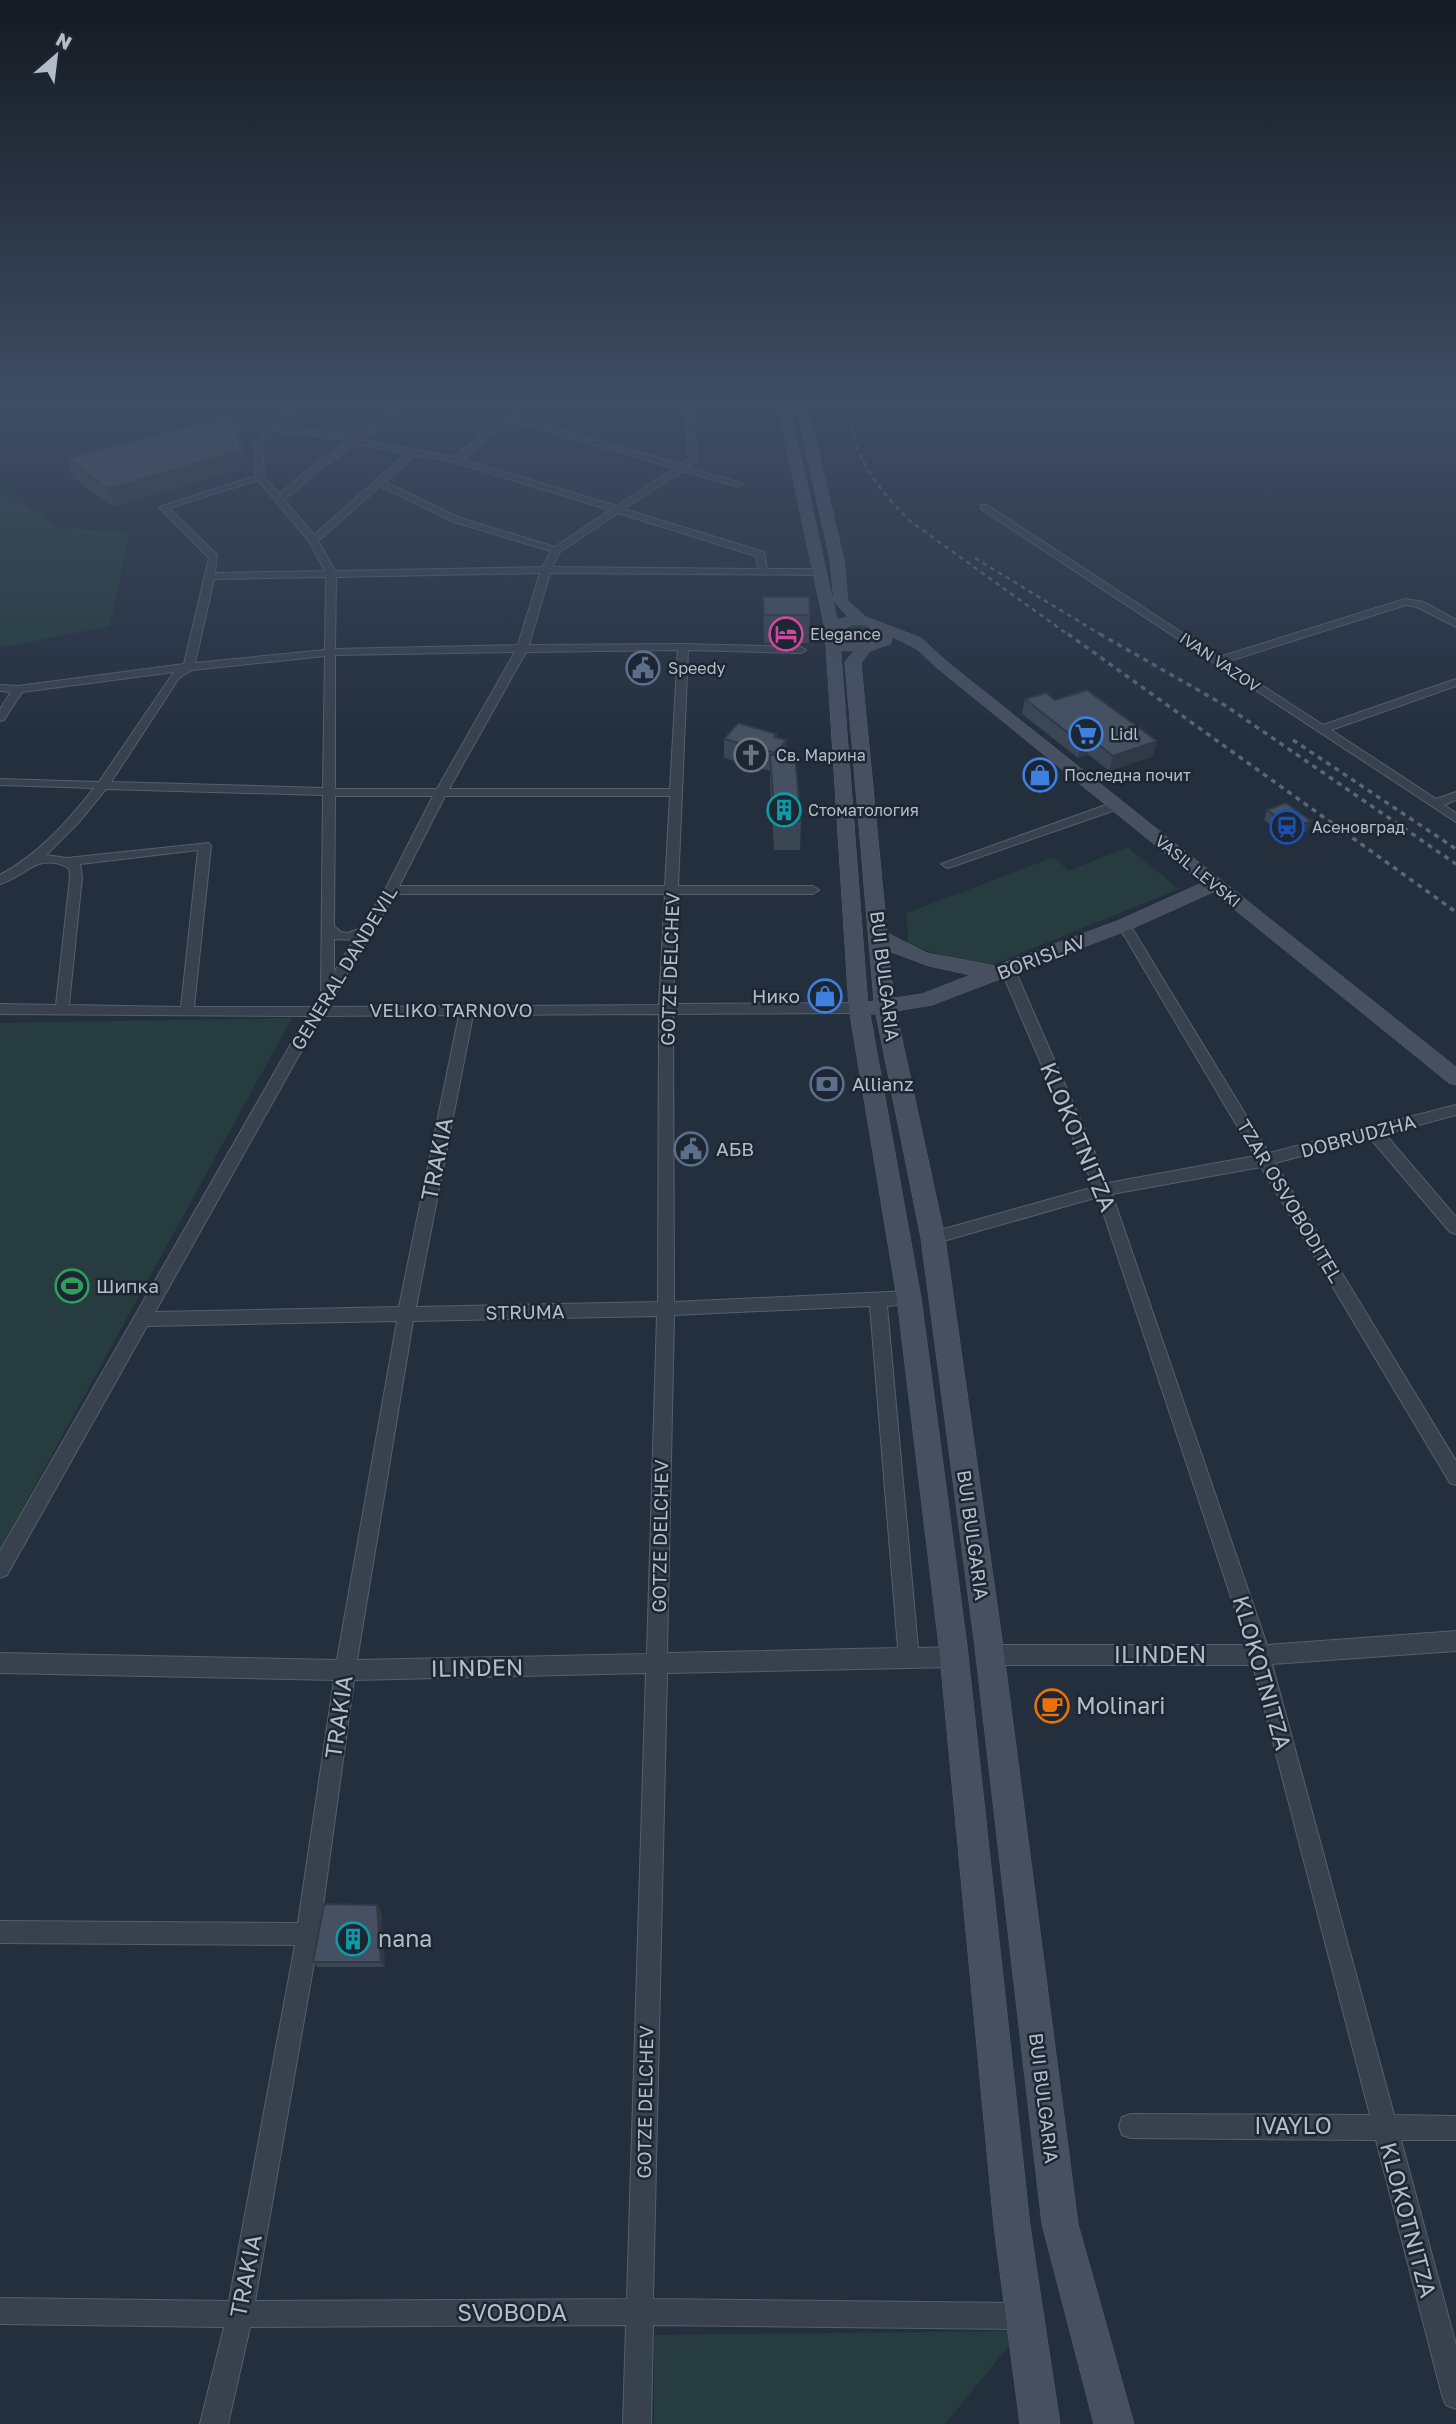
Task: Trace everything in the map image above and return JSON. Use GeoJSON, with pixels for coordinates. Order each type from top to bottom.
{"type":"FeatureCollection","features":[{"type":"Feature","properties":{"kind":"main road","name":"BUI BULGARIA"},"geometry":{"type":"LineString","coordinates":[[808,515],[833,634],[836,713],[955,1657],[1012,2226],[1040,2424]]}},
{"type":"Feature","properties":{"kind":"main road"},"geometry":{"type":"LineString","coordinates":[[827,515],[837,560],[841,601],[863,621],[876,640],[844,646],[833,634],[840,623],[863,621]]}},
{"type":"Feature","properties":{"kind":"main road","name":"BUI BULGARIA"},"geometry":{"type":"LineString","coordinates":[[876,640],[853,662],[878,936],[872,1008],[933,1238],[990,1655],[1060,2224],[1114,2424]]}},
{"type":"Feature","properties":{"kind":"main road","name":"VASIL LEVSKI"},"geometry":{"type":"LineString","coordinates":[[876,640],[911,650],[941,664],[1456,1078]]}},
{"type":"Feature","properties":{"kind":"main road","name":"BORISLAV"},"geometry":{"type":"LineString","coordinates":[[872,1008],[925,1000],[1124,925],[1216,884]]}},
{"type":"Feature","properties":{"kind":"main road"},"geometry":{"type":"LineString","coordinates":[[878,936],[895,948],[930,961],[1004,971]]}},
{"type":"Feature","properties":{"kind":"street"},"geometry":{"type":"LineString","coordinates":[[0,880],[39,858],[102,786],[175,676],[189,667],[214,557],[171,515]]}},
{"type":"Feature","properties":{"kind":"street"},"geometry":{"type":"LineString","coordinates":[[292,515],[313,540],[331,572],[327,993]]}},
{"type":"Feature","properties":{"kind":"street"},"geometry":{"type":"LineString","coordinates":[[313,540],[341,515]]}},
{"type":"Feature","properties":{"kind":"street"},"geometry":{"type":"LineString","coordinates":[[447,515],[556,550],[607,515]]}},
{"type":"Feature","properties":{"kind":"street"},"geometry":{"type":"LineString","coordinates":[[632,515],[761,554],[764,572]]}},
{"type":"Feature","properties":{"kind":"street","name":"IVAN VAZOV"},"geometry":{"type":"LineString","coordinates":[[996,515],[1456,818]]}},
{"type":"Feature","properties":{"kind":"street","name":"GENERAL DANDEVIL"},"geometry":{"type":"LineString","coordinates":[[0,1569],[327,993],[391,890],[442,790],[523,648],[547,570],[556,550]]}},
{"type":"Feature","properties":{"kind":"street"},"geometry":{"type":"LineString","coordinates":[[209,576],[547,570],[820,572]]}},
{"type":"Feature","properties":{"kind":"street"},"geometry":{"type":"LineString","coordinates":[[1218,661],[1405,602],[1413,602],[1456,624]]}},
{"type":"Feature","properties":{"kind":"street"},"geometry":{"type":"LineString","coordinates":[[0,688],[18,690],[189,667],[329,653],[413,648],[683,647],[801,650]]}},
{"type":"Feature","properties":{"kind":"street","name":"GOTZE DELCHEV"},"geometry":{"type":"LineString","coordinates":[[637,2424],[666,1308],[666,1007],[683,647]]}},
{"type":"Feature","properties":{"kind":"street"},"geometry":{"type":"LineString","coordinates":[[1321,730],[1456,682]]}},
{"type":"Feature","properties":{"kind":"street"},"geometry":{"type":"LineString","coordinates":[[0,718],[18,690]]}},
{"type":"Feature","properties":{"kind":"street"},"geometry":{"type":"LineString","coordinates":[[0,782],[328,792],[442,790],[677,793]]}},
{"type":"Feature","properties":{"kind":"street"},"geometry":{"type":"LineString","coordinates":[[1434,804],[1456,796]]}},
{"type":"Feature","properties":{"kind":"street"},"geometry":{"type":"LineString","coordinates":[[947,864],[1117,806]]}},
{"type":"Feature","properties":{"kind":"street"},"geometry":{"type":"LineString","coordinates":[[39,858],[67,862],[205,846],[187,1012]]}},
{"type":"Feature","properties":{"kind":"street"},"geometry":{"type":"LineString","coordinates":[[62,1011],[76,877],[75,866],[67,862]]}},
{"type":"Feature","properties":{"kind":"street"},"geometry":{"type":"LineString","coordinates":[[391,890],[813,890]]}},
{"type":"Feature","properties":{"kind":"street","name":"TZAR OSVOBODITEL"},"geometry":{"type":"LineString","coordinates":[[1124,925],[1456,1477]]}},
{"type":"Feature","properties":{"kind":"street"},"geometry":{"type":"LineString","coordinates":[[328,927],[337,936],[349,937],[365,931]]}},
{"type":"Feature","properties":{"kind":"street","name":"KLOKOTNITZA"},"geometry":{"type":"LineString","coordinates":[[1004,971],[1103,1190],[1260,1655],[1382,2126],[1456,2395]]}},
{"type":"Feature","properties":{"kind":"street","name":"VELIKO TARNOVO"},"geometry":{"type":"LineString","coordinates":[[0,1009],[187,1012],[666,1007],[872,1008]]}},
{"type":"Feature","properties":{"kind":"street","name":"TRAKIA"},"geometry":{"type":"LineString","coordinates":[[214,2424],[240,2314],[308,1934],[345,1670],[406,1315],[467,1010]]}},
{"type":"Feature","properties":{"kind":"street","name":"DOBRUDZHA"},"geometry":{"type":"LineString","coordinates":[[933,1238],[1103,1190],[1266,1160],[1456,1110]]}},
{"type":"Feature","properties":{"kind":"street"},"geometry":{"type":"LineString","coordinates":[[1374,1132],[1456,1228]]}},
{"type":"Feature","properties":{"kind":"street","name":"STRUMA"},"geometry":{"type":"LineString","coordinates":[[140,1319],[666,1308],[909,1298]]}},
{"type":"Feature","properties":{"kind":"street"},"geometry":{"type":"LineString","coordinates":[[878,1300],[909,1658]]}},
{"type":"Feature","properties":{"kind":"street","name":"ILINDEN"},"geometry":{"type":"LineString","coordinates":[[990,1655],[1260,1655],[1456,1641]]}},
{"type":"Feature","properties":{"kind":"street","name":"ILINDEN"},"geometry":{"type":"LineString","coordinates":[[0,1663],[345,1670],[955,1657]]}},
{"type":"Feature","properties":{"kind":"street"},"geometry":{"type":"LineString","coordinates":[[0,1932],[308,1934]]}},
{"type":"Feature","properties":{"kind":"street","name":"IVAYLO"},"geometry":{"type":"LineString","coordinates":[[1131,2126],[1456,2127]]}},
{"type":"Feature","properties":{"kind":"street","name":"SVOBODA"},"geometry":{"type":"LineString","coordinates":[[0,2311],[240,2314],[640,2312],[1025,2316]]}},
{"type":"Feature","properties":{"kind":"green space"},"geometry":{"type":"Polygon","coordinates":[[[0,515],[40,515],[57,527],[129,533],[110,626],[0,648],[0,515]]]}},
{"type":"Feature","properties":{"kind":"green space"},"geometry":{"type":"Polygon","coordinates":[[[863,625],[877,632],[878,638],[859,643],[840,636],[846,628],[863,625]]]}},
{"type":"Feature","properties":{"kind":"green space"},"geometry":{"type":"Polygon","coordinates":[[[1127,847],[1179,889],[992,965],[950,958],[908,944],[907,913],[1054,857],[1069,871],[1127,847]]]}},
{"type":"Feature","properties":{"kind":"green space","name":"Шипка"},"geometry":{"type":"Polygon","coordinates":[[[292,1018],[0,1549],[0,1023],[292,1018]]]}},
{"type":"Feature","properties":{"kind":"green space"},"geometry":{"type":"Polygon","coordinates":[[[1021,2331],[945,2424],[654,2424],[654,2335],[1021,2331]]]}},
{"type":"Feature","properties":{"kind":"building"},"geometry":{"type":"Polygon","coordinates":[[[763,597],[809,597],[810,615],[764,615],[763,597]]]}},
{"type":"Feature","properties":{"kind":"building"},"geometry":{"type":"Polygon","coordinates":[[[1087,690],[1157,741],[1113,756],[1091,739],[1081,743],[1025,699],[1046,693],[1055,700],[1087,690]]]}},
{"type":"Feature","properties":{"kind":"building"},"geometry":{"type":"Polygon","coordinates":[[[738,723],[777,734],[774,737],[787,740],[776,753],[724,739],[738,723]]]}},
{"type":"Feature","properties":{"kind":"building"},"geometry":{"type":"Polygon","coordinates":[[[770,755],[795,755],[801,821],[775,821],[770,755]]]}},
{"type":"Feature","properties":{"kind":"building"},"geometry":{"type":"Polygon","coordinates":[[[1286,803],[1311,821],[1292,828],[1267,810],[1286,803]]]}},
{"type":"Feature","properties":{"kind":"building","name":"nana"},"geometry":{"type":"Polygon","coordinates":[[[324,1904],[377,1905],[381,1962],[313,1962],[324,1904]]]}},
{"type":"Feature","properties":{"kind":"railway"},"geometry":{"type":"LineString","coordinates":[[904,515],[1070,636]]}},
{"type":"Feature","properties":{"kind":"railway"},"geometry":{"type":"LineString","coordinates":[[975,558],[1103,636]]}},
{"type":"Feature","properties":{"kind":"railway"},"geometry":{"type":"LineString","coordinates":[[1068,634],[1456,912]]}},
{"type":"Feature","properties":{"kind":"railway"},"geometry":{"type":"LineString","coordinates":[[1100,634],[1226,706],[1456,864]]}},
{"type":"Feature","properties":{"kind":"railway"},"geometry":{"type":"LineString","coordinates":[[1293,740],[1456,849]]}},
{"type":"Feature","properties":{"kind":"place","name":"Elegance"},"geometry":{"type":"Point","coordinates":[786,634]}},
{"type":"Feature","properties":{"kind":"place","name":"Speedy"},"geometry":{"type":"Point","coordinates":[643,668]}},
{"type":"Feature","properties":{"kind":"place","name":"Lidl"},"geometry":{"type":"Point","coordinates":[1086,734]}},
{"type":"Feature","properties":{"kind":"place","name":"Св. Марина"},"geometry":{"type":"Point","coordinates":[751,755]}},
{"type":"Feature","properties":{"kind":"place","name":"Последна почит"},"geometry":{"type":"Point","coordinates":[1040,775]}},
{"type":"Feature","properties":{"kind":"place","name":"Стоматология"},"geometry":{"type":"Point","coordinates":[784,810]}},
{"type":"Feature","properties":{"kind":"place","name":"Асеновград"},"geometry":{"type":"Point","coordinates":[1287,827]}},
{"type":"Feature","properties":{"kind":"place","name":"Нико"},"geometry":{"type":"Point","coordinates":[825,996]}},
{"type":"Feature","properties":{"kind":"place","name":"Allianz"},"geometry":{"type":"Point","coordinates":[827,1084]}},
{"type":"Feature","properties":{"kind":"place","name":"АБВ"},"geometry":{"type":"Point","coordinates":[691,1149]}},
{"type":"Feature","properties":{"kind":"place","name":"Шипка"},"geometry":{"type":"Point","coordinates":[72,1286]}},
{"type":"Feature","properties":{"kind":"place","name":"Molinari"},"geometry":{"type":"Point","coordinates":[1052,1706]}},
{"type":"Feature","properties":{"kind":"place","name":"nana"},"geometry":{"type":"Point","coordinates":[353,1939]}}]}
